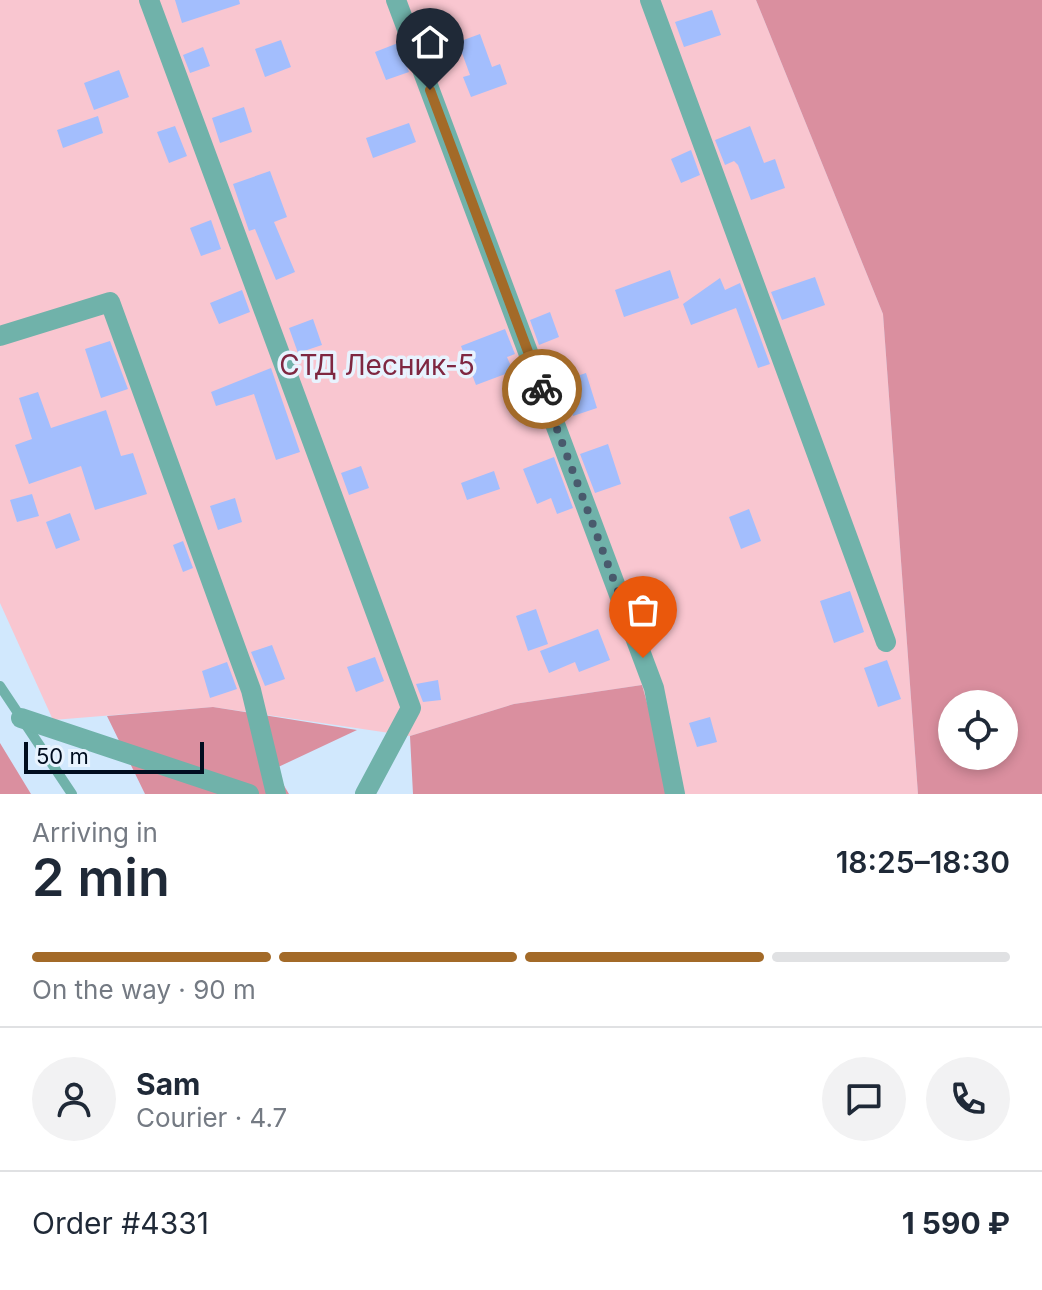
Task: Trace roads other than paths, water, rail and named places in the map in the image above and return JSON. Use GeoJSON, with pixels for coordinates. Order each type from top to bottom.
{"type":"FeatureCollection","features":[{"type":"Feature","properties":{"kind":"street"},"geometry":{"type":"LineString","coordinates":[[149,0],[411,708],[365,794]]}},
{"type":"Feature","properties":{"kind":"street"},"geometry":{"type":"LineString","coordinates":[[396,0],[654,688],[675,794]]}},
{"type":"Feature","properties":{"kind":"street"},"geometry":{"type":"LineString","coordinates":[[650,0],[886,642]]}},
{"type":"Feature","properties":{"kind":"street"},"geometry":{"type":"LineString","coordinates":[[0,336],[110,302],[251,690],[276,794]]}},
{"type":"Feature","properties":{"kind":"street"},"geometry":{"type":"LineString","coordinates":[[21,718],[249,794]]}},
{"type":"Feature","properties":{"kind":"lane"},"geometry":{"type":"LineString","coordinates":[[0,686],[72,794]]}},
{"type":"Feature","properties":{"kind":"park label","name":"СТД Лесник-5"},"geometry":{"type":"Point","coordinates":[377,365]}}]}
